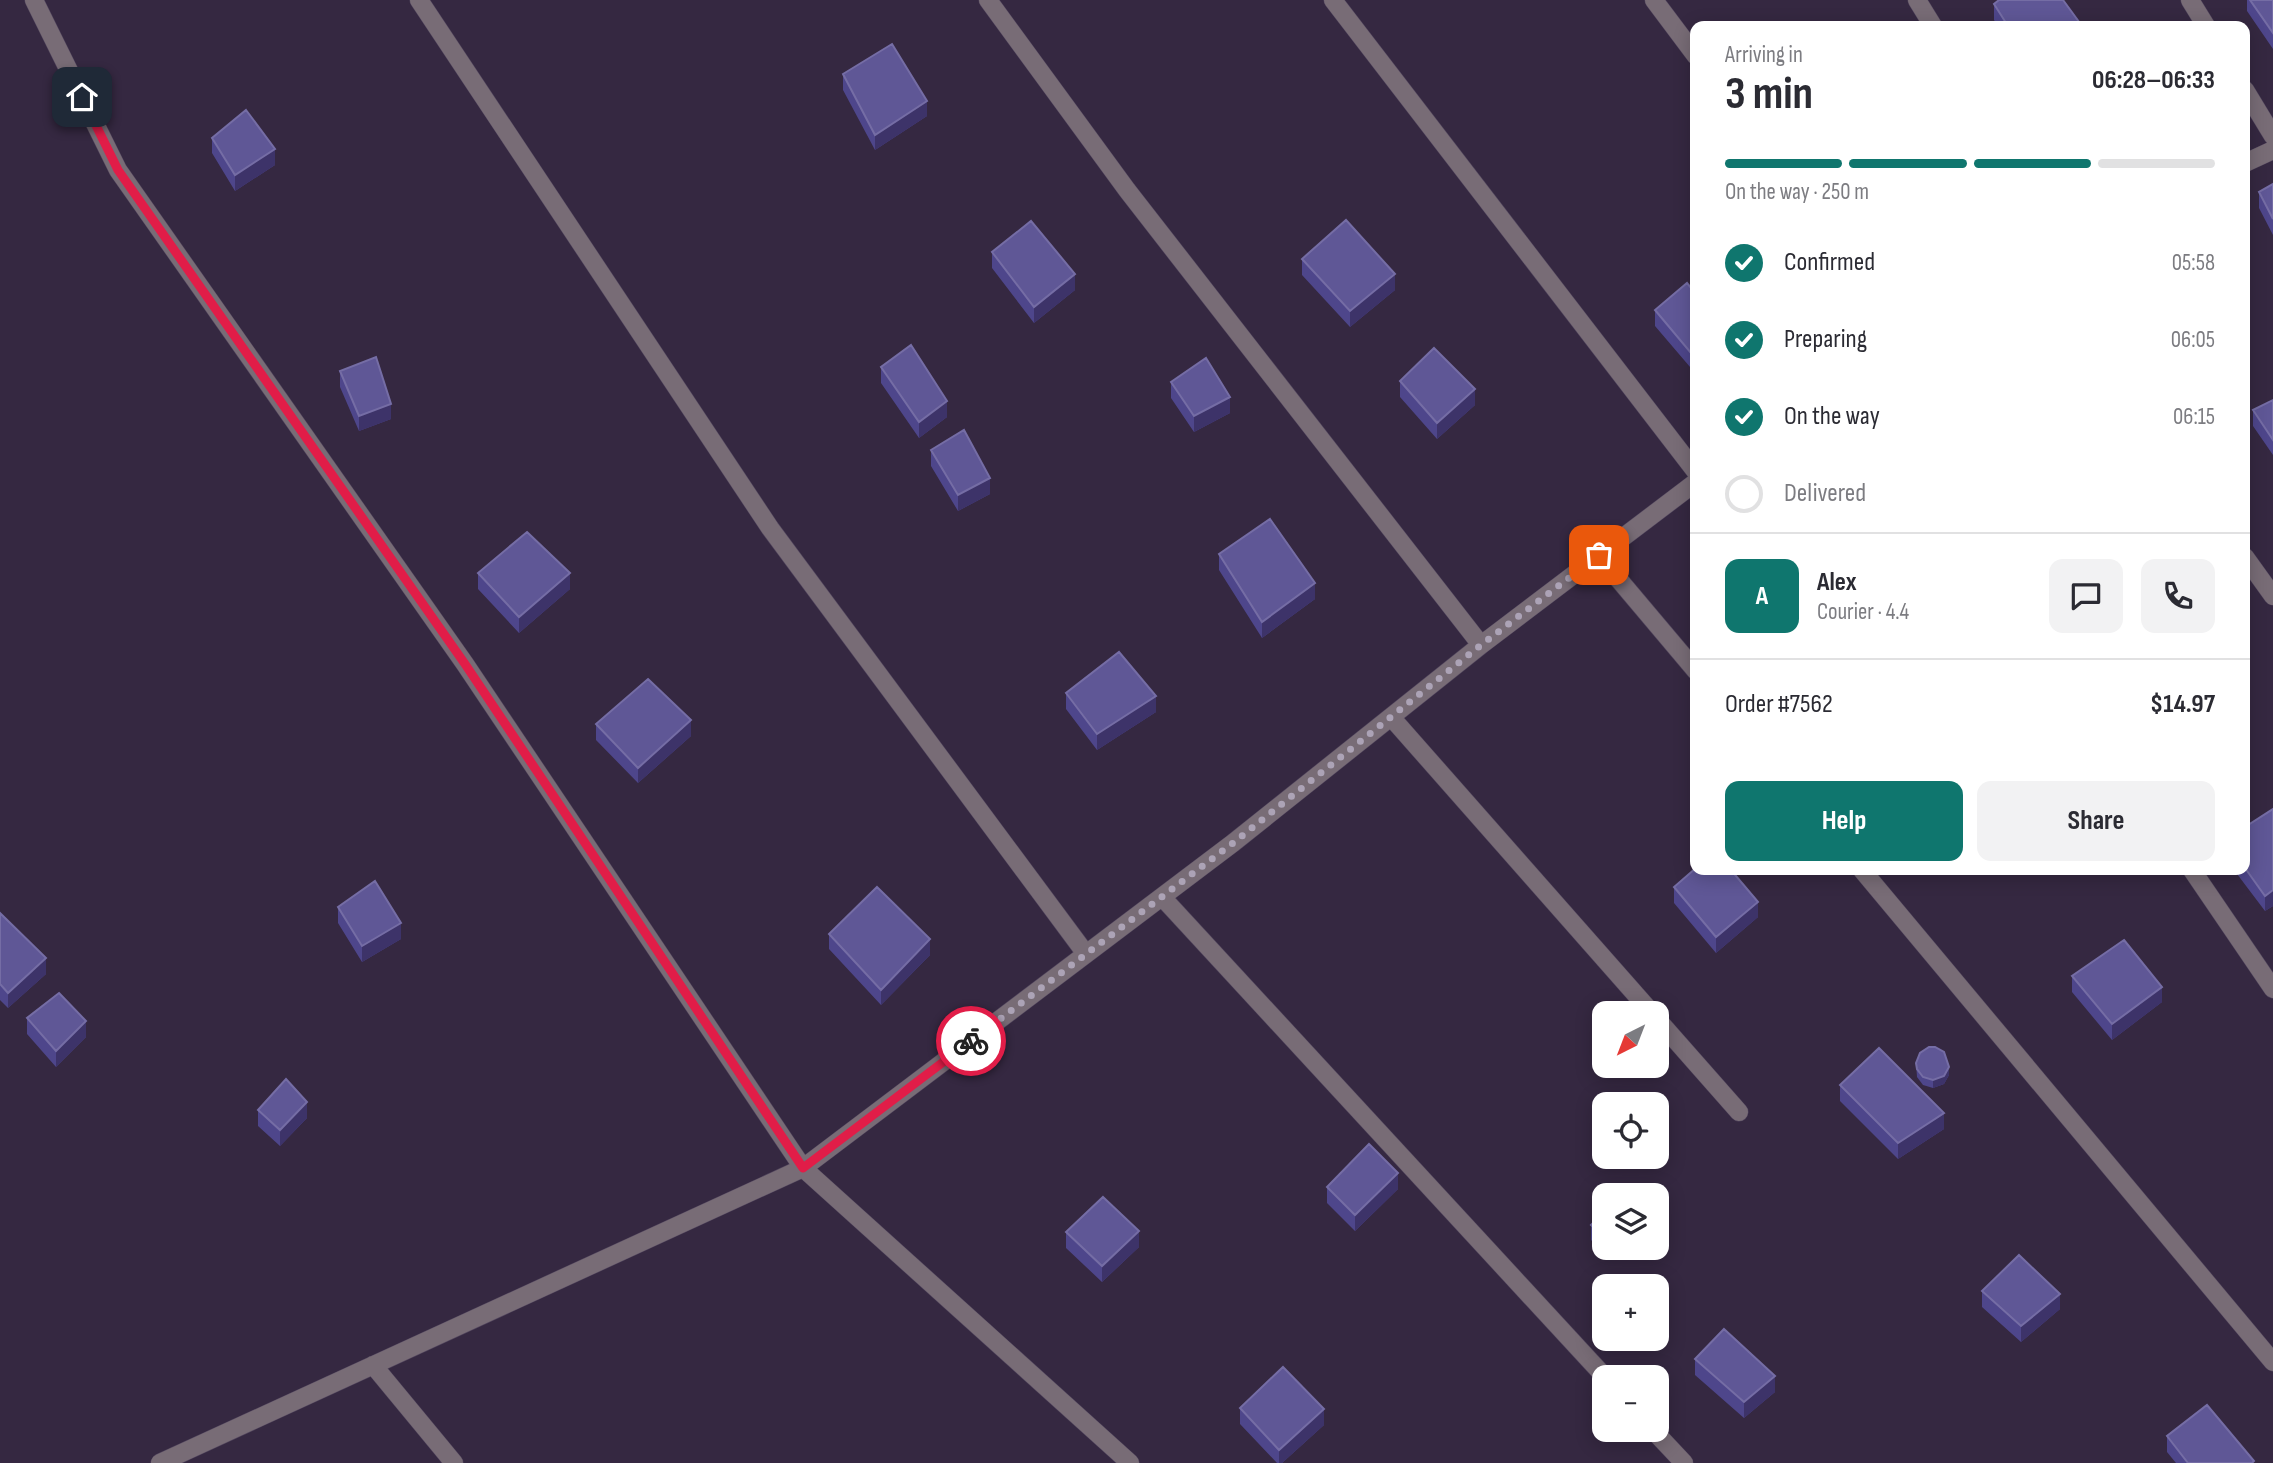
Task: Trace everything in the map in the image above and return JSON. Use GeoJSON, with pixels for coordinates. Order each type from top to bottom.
{"type":"FeatureCollection","features":[{"type":"Feature","properties":{"kind":"street"},"geometry":{"type":"LineString","coordinates":[[34,0],[118,170],[465,664],[803,1168],[1130,1463]]}},
{"type":"Feature","properties":{"kind":"street"},"geometry":{"type":"LineString","coordinates":[[419,0],[770,528],[1086,954]]}},
{"type":"Feature","properties":{"kind":"street"},"geometry":{"type":"LineString","coordinates":[[988,0],[1127,190],[1481,645]]}},
{"type":"Feature","properties":{"kind":"street"},"geometry":{"type":"LineString","coordinates":[[1334,0],[1690,464]]}},
{"type":"Feature","properties":{"kind":"street"},"geometry":{"type":"LineString","coordinates":[[1654,0],[1690,48]]}},
{"type":"Feature","properties":{"kind":"street"},"geometry":{"type":"LineString","coordinates":[[1917,0],[1930,21]]}},
{"type":"Feature","properties":{"kind":"street"},"geometry":{"type":"LineString","coordinates":[[2190,0],[2203,21]]}},
{"type":"Feature","properties":{"kind":"street"},"geometry":{"type":"LineString","coordinates":[[2250,98],[2273,136]]}},
{"type":"Feature","properties":{"kind":"street"},"geometry":{"type":"LineString","coordinates":[[2250,161],[2273,150]]}},
{"type":"Feature","properties":{"kind":"street"},"geometry":{"type":"LineString","coordinates":[[160,1463],[803,1168],[1162,897],[1481,645],[1690,487]]}},
{"type":"Feature","properties":{"kind":"street"},"geometry":{"type":"LineString","coordinates":[[1599,555],[1690,664]]}},
{"type":"Feature","properties":{"kind":"street"},"geometry":{"type":"LineString","coordinates":[[2250,563],[2273,596]]}},
{"type":"Feature","properties":{"kind":"street"},"geometry":{"type":"LineString","coordinates":[[1391,717],[1641,1001]]}},
{"type":"Feature","properties":{"kind":"street"},"geometry":{"type":"LineString","coordinates":[[1866,875],[2273,1362]]}},
{"type":"Feature","properties":{"kind":"street"},"geometry":{"type":"LineString","coordinates":[[2195,875],[2273,989]]}},
{"type":"Feature","properties":{"kind":"street"},"geometry":{"type":"LineString","coordinates":[[1162,897],[1594,1365]]}},
{"type":"Feature","properties":{"kind":"street"},"geometry":{"type":"LineString","coordinates":[[1670,1034],[1739,1111]]}},
{"type":"Feature","properties":{"kind":"street"},"geometry":{"type":"LineString","coordinates":[[373,1365],[454,1463]]}},
{"type":"Feature","properties":{"kind":"street"},"geometry":{"type":"LineString","coordinates":[[1664,1442],[1684,1463]]}},
{"type":"Feature","properties":{"kind":"building"},"geometry":{"type":"Polygon","coordinates":[[[1999,0],[2063,0],[2078,21],[2005,21],[1994,4],[1999,0]]]}},
{"type":"Feature","properties":{"kind":"building"},"geometry":{"type":"Polygon","coordinates":[[[2250,0],[2273,0],[2273,33],[2250,0]]]}},
{"type":"Feature","properties":{"kind":"building"},"geometry":{"type":"Polygon","coordinates":[[[892,44],[927,101],[875,135],[843,74],[892,44]]]}},
{"type":"Feature","properties":{"kind":"building"},"geometry":{"type":"Polygon","coordinates":[[[246,110],[275,149],[235,175],[212,138],[246,110]]]}},
{"type":"Feature","properties":{"kind":"building"},"geometry":{"type":"Polygon","coordinates":[[[2273,184],[2273,219],[2259,192],[2273,184]]]}},
{"type":"Feature","properties":{"kind":"building"},"geometry":{"type":"Polygon","coordinates":[[[1346,220],[1395,274],[1350,311],[1302,259],[1346,220]]]}},
{"type":"Feature","properties":{"kind":"building"},"geometry":{"type":"Polygon","coordinates":[[[1031,221],[1075,274],[1034,307],[992,252],[1031,221]]]}},
{"type":"Feature","properties":{"kind":"building"},"geometry":{"type":"Polygon","coordinates":[[[1687,283],[1690,287],[1690,352],[1655,310],[1687,283]]]}},
{"type":"Feature","properties":{"kind":"building"},"geometry":{"type":"Polygon","coordinates":[[[911,345],[947,401],[919,422],[881,367],[911,345]]]}},
{"type":"Feature","properties":{"kind":"building"},"geometry":{"type":"Polygon","coordinates":[[[1434,348],[1475,389],[1437,423],[1400,381],[1434,348]]]}},
{"type":"Feature","properties":{"kind":"building"},"geometry":{"type":"Polygon","coordinates":[[[376,357],[391,404],[359,416],[340,371],[376,357]]]}},
{"type":"Feature","properties":{"kind":"building"},"geometry":{"type":"Polygon","coordinates":[[[1206,358],[1230,397],[1194,416],[1171,382],[1206,358]]]}},
{"type":"Feature","properties":{"kind":"building"},"geometry":{"type":"Polygon","coordinates":[[[2273,400],[2273,440],[2253,410],[2273,400]]]}},
{"type":"Feature","properties":{"kind":"building"},"geometry":{"type":"Polygon","coordinates":[[[964,430],[990,478],[958,495],[931,450],[964,430]]]}},
{"type":"Feature","properties":{"kind":"building"},"geometry":{"type":"Polygon","coordinates":[[[1270,519],[1315,583],[1262,622],[1219,554],[1270,519]]]}},
{"type":"Feature","properties":{"kind":"building"},"geometry":{"type":"Polygon","coordinates":[[[527,532],[570,573],[519,617],[478,573],[527,532]]]}},
{"type":"Feature","properties":{"kind":"building"},"geometry":{"type":"Polygon","coordinates":[[[1119,652],[1156,696],[1097,734],[1066,693],[1119,652]]]}},
{"type":"Feature","properties":{"kind":"building"},"geometry":{"type":"Polygon","coordinates":[[[648,679],[691,720],[638,768],[596,724],[648,679]]]}},
{"type":"Feature","properties":{"kind":"building"},"geometry":{"type":"Polygon","coordinates":[[[2273,809],[2273,890],[2265,896],[2250,875],[2250,824],[2273,809]]]}},
{"type":"Feature","properties":{"kind":"building"},"geometry":{"type":"Polygon","coordinates":[[[1690,873],[1735,875],[1758,902],[1716,937],[1674,887],[1690,873]]]}},
{"type":"Feature","properties":{"kind":"building"},"geometry":{"type":"Polygon","coordinates":[[[375,881],[401,923],[362,946],[338,907],[375,881]]]}},
{"type":"Feature","properties":{"kind":"building"},"geometry":{"type":"Polygon","coordinates":[[[877,887],[930,939],[881,990],[829,934],[877,887]]]}},
{"type":"Feature","properties":{"kind":"building"},"geometry":{"type":"Polygon","coordinates":[[[0,913],[46,958],[8,993],[0,984],[0,913]]]}},
{"type":"Feature","properties":{"kind":"building"},"geometry":{"type":"Polygon","coordinates":[[[2124,940],[2162,987],[2112,1024],[2072,976],[2124,940]]]}},
{"type":"Feature","properties":{"kind":"building"},"geometry":{"type":"Polygon","coordinates":[[[59,993],[86,1021],[56,1051],[27,1018],[59,993]]]}},
{"type":"Feature","properties":{"kind":"building"},"geometry":{"type":"Polygon","coordinates":[[[1929,1047],[1944,1052],[1949,1067],[1944,1076],[1933,1080],[1923,1077],[1916,1063],[1920,1053],[1929,1047]]]}},
{"type":"Feature","properties":{"kind":"building"},"geometry":{"type":"Polygon","coordinates":[[[1879,1048],[1944,1113],[1898,1143],[1840,1085],[1879,1048]]]}},
{"type":"Feature","properties":{"kind":"building"},"geometry":{"type":"Polygon","coordinates":[[[286,1079],[307,1102],[280,1130],[258,1110],[286,1079]]]}},
{"type":"Feature","properties":{"kind":"building"},"geometry":{"type":"Polygon","coordinates":[[[1369,1144],[1398,1173],[1355,1215],[1327,1187],[1369,1144]]]}},
{"type":"Feature","properties":{"kind":"building"},"geometry":{"type":"Polygon","coordinates":[[[1103,1197],[1139,1231],[1102,1266],[1066,1232],[1103,1197]]]}},
{"type":"Feature","properties":{"kind":"building"},"geometry":{"type":"Polygon","coordinates":[[[2019,1255],[2060,1294],[2021,1326],[1982,1291],[2019,1255]]]}},
{"type":"Feature","properties":{"kind":"building"},"geometry":{"type":"Polygon","coordinates":[[[1724,1329],[1775,1376],[1744,1402],[1695,1359],[1724,1329]]]}},
{"type":"Feature","properties":{"kind":"building"},"geometry":{"type":"Polygon","coordinates":[[[1283,1367],[1324,1409],[1279,1450],[1240,1408],[1283,1367]]]}},
{"type":"Feature","properties":{"kind":"building"},"geometry":{"type":"Polygon","coordinates":[[[2207,1405],[2254,1461],[2252,1463],[2188,1463],[2167,1436],[2207,1405]]]}},
{"type":"Feature","properties":{"kind":"way so far"},"geometry":{"type":"LineString","coordinates":[[971,1041],[1233,843],[1481,645],[1599,555]]}},
{"type":"Feature","properties":{"kind":"route"},"geometry":{"type":"LineString","coordinates":[[82,97],[118,170],[465,664],[803,1168],[971,1041]]}}]}
